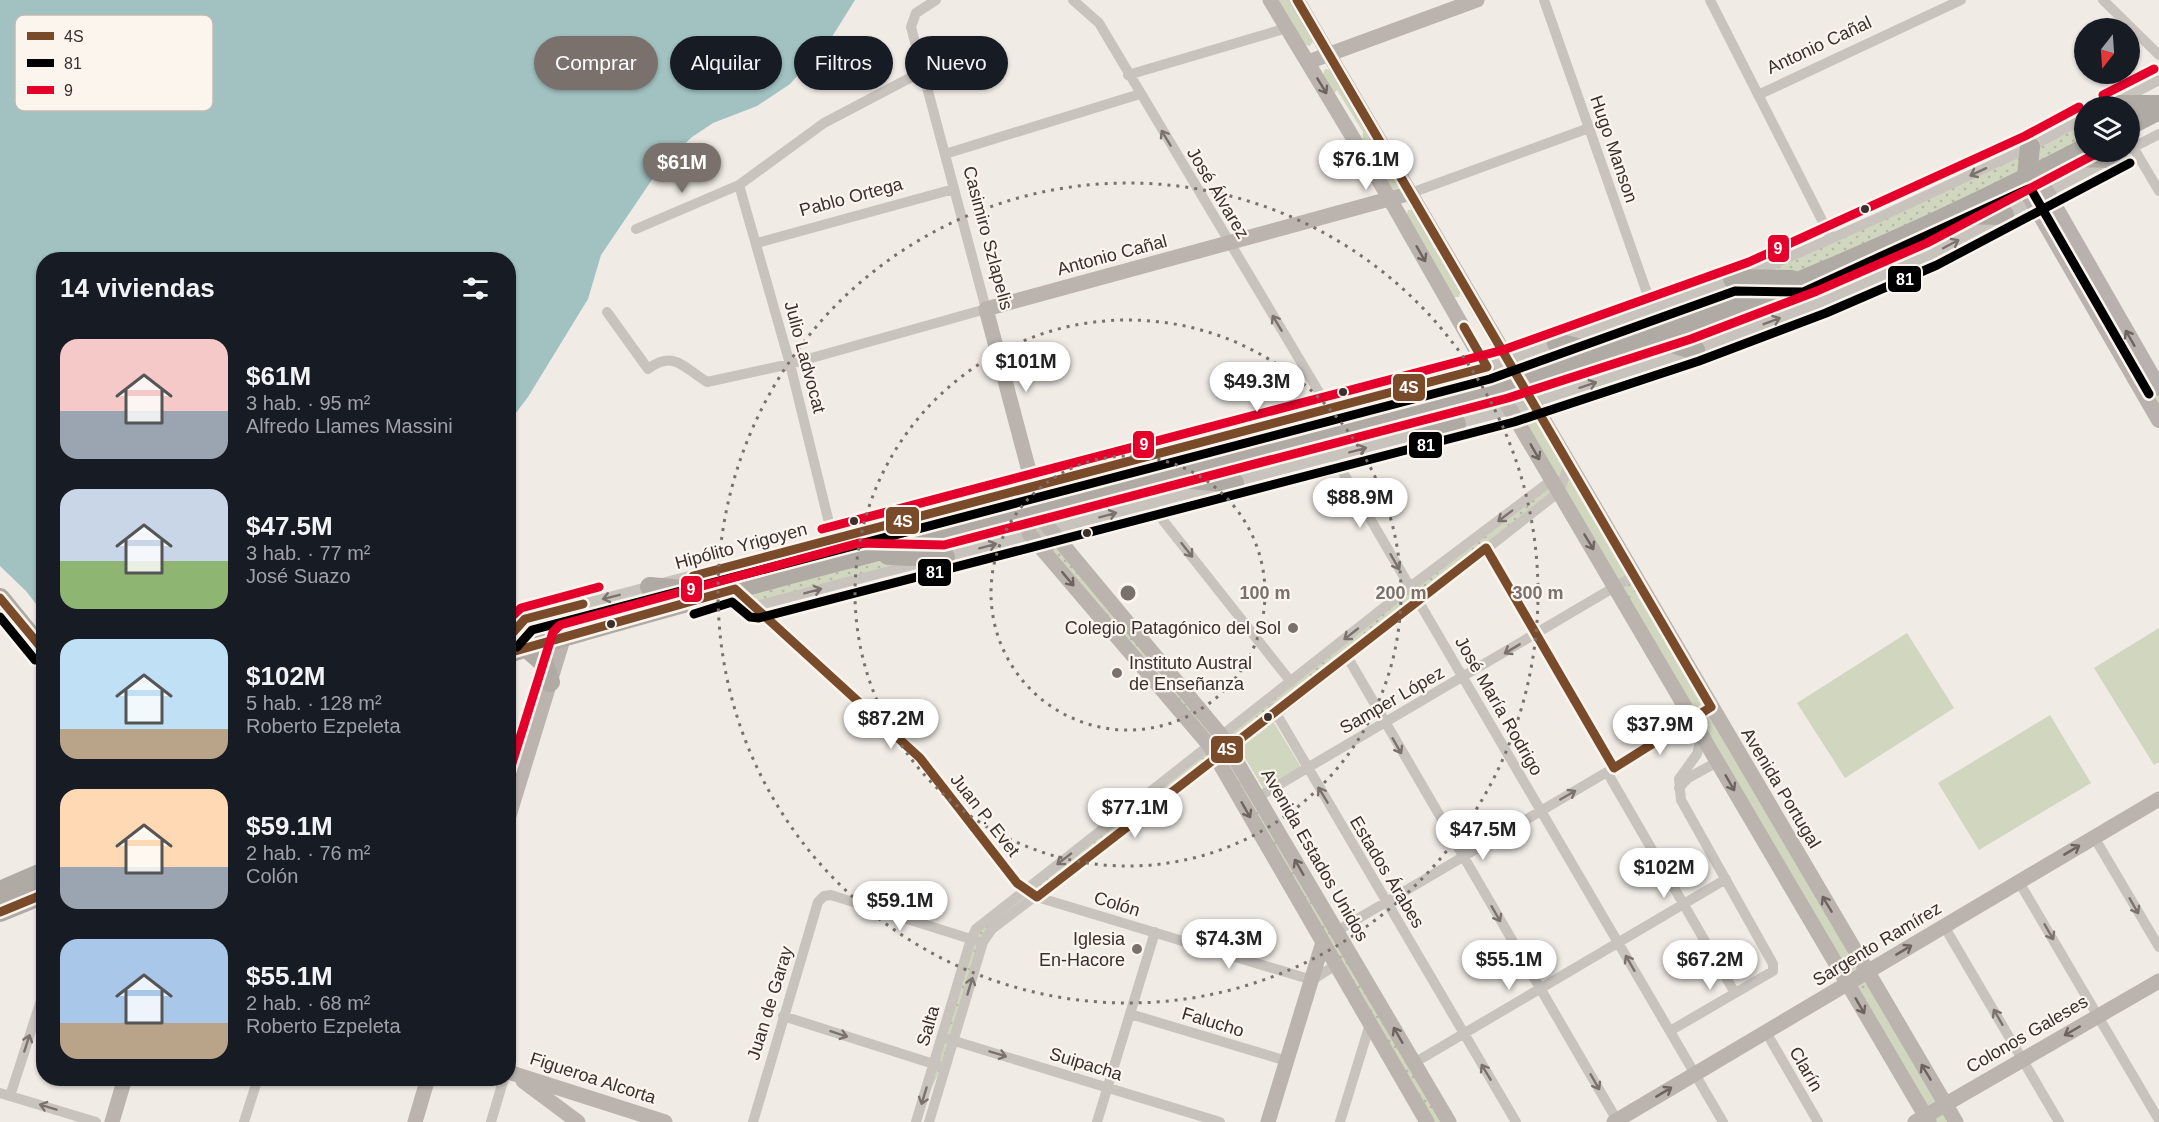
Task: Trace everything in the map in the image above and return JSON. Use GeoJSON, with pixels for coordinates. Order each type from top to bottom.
{"type":"FeatureCollection","features":[{"type":"Feature","properties":{"kind":"highway"},"geometry":{"type":"LineString","coordinates":[[2140,105],[2159,105]]}},
{"type":"Feature","properties":{"kind":"highway"},"geometry":{"type":"LineString","coordinates":[[2140,120],[2159,110]]}},
{"type":"Feature","properties":{"kind":"highway"},"geometry":{"type":"LineString","coordinates":[[2027,176],[2031,147]]}},
{"type":"Feature","properties":{"kind":"highway"},"geometry":{"type":"LineString","coordinates":[[562,631],[735,589],[861,555],[1030,501],[1168,476],[1519,381],[1652,338],[1800,280],[1951,213],[2074,154]]}},
{"type":"Feature","properties":{"kind":"highway"},"geometry":{"type":"LineString","coordinates":[[1951,213],[2004,216]]}},
{"type":"Feature","properties":{"kind":"highway"},"geometry":{"type":"LineString","coordinates":[[1733,279],[1800,280]]}},
{"type":"Feature","properties":{"kind":"highway"},"geometry":{"type":"LineString","coordinates":[[1652,338],[1695,350]]}},
{"type":"Feature","properties":{"kind":"highway"},"geometry":{"type":"LineString","coordinates":[[1557,342],[1602,354]]}},
{"type":"Feature","properties":{"kind":"highway"},"geometry":{"type":"LineString","coordinates":[[1329,409],[1388,418],[1456,424]]}},
{"type":"Feature","properties":{"kind":"highway"},"geometry":{"type":"LineString","coordinates":[[1221,437],[1284,446]]}},
{"type":"Feature","properties":{"kind":"highway"},"geometry":{"type":"LineString","coordinates":[[1168,476],[1234,483]]}},
{"type":"Feature","properties":{"kind":"highway"},"geometry":{"type":"LineString","coordinates":[[809,569],[833,539]]}},
{"type":"Feature","properties":{"kind":"highway"},"geometry":{"type":"LineString","coordinates":[[861,555],[945,557]]}},
{"type":"Feature","properties":{"kind":"highway"},"geometry":{"type":"LineString","coordinates":[[650,587],[706,592]]}},
{"type":"Feature","properties":{"kind":"highway"},"geometry":{"type":"LineString","coordinates":[[516,644],[706,592],[735,589]]}},
{"type":"Feature","properties":{"kind":"highway"},"geometry":{"type":"LineString","coordinates":[[0,598],[36,642]]}},
{"type":"Feature","properties":{"kind":"highway"},"geometry":{"type":"LineString","coordinates":[[562,631],[575,606]]}},
{"type":"Feature","properties":{"kind":"highway"},"geometry":{"type":"LineString","coordinates":[[516,638],[525,619]]}},
{"type":"Feature","properties":{"kind":"highway"},"geometry":{"type":"LineString","coordinates":[[516,647],[543,662],[550,682]]}},
{"type":"Feature","properties":{"kind":"highway"},"geometry":{"type":"LineString","coordinates":[[0,882],[36,866]]}},
{"type":"Feature","properties":{"kind":"highway"},"geometry":{"type":"LineString","coordinates":[[0,891],[36,875]]}},
{"type":"Feature","properties":{"kind":"highway"},"geometry":{"type":"LineString","coordinates":[[0,912],[36,897]]}},
{"type":"Feature","properties":{"kind":"main road"},"geometry":{"type":"LineString","coordinates":[[1270,0],[1391,201],[1497,387],[1848,984],[1923,1120]]}},
{"type":"Feature","properties":{"kind":"main road","name":"Avenida Portugal"},"geometry":{"type":"LineString","coordinates":[[1297,0],[1956,1122]]}},
{"type":"Feature","properties":{"kind":"main road"},"geometry":{"type":"LineString","coordinates":[[1308,62],[1477,0]]}},
{"type":"Feature","properties":{"kind":"main road"},"geometry":{"type":"LineString","coordinates":[[2159,388],[2147,369],[2031,200],[2026,189],[2027,176],[2040,181],[2147,369],[2159,420]]}},
{"type":"Feature","properties":{"kind":"main road","name":"Antonio Cañal"},"geometry":{"type":"LineString","coordinates":[[986,309],[1391,201],[1412,193]]}},
{"type":"Feature","properties":{"kind":"main road","name":"Casimiro Szlapelis"},"geometry":{"type":"LineString","coordinates":[[986,309],[1030,501]]}},
{"type":"Feature","properties":{"kind":"main road","name":"Avenida Estados Unidos"},"geometry":{"type":"LineString","coordinates":[[1030,501],[1221,735],[1449,1122]]}},
{"type":"Feature","properties":{"kind":"main road","name":"Avenida Estados Unidos"},"geometry":{"type":"LineString","coordinates":[[1030,501],[1030,535],[1209,745],[1427,1122]]}},
{"type":"Feature","properties":{"kind":"main road"},"geometry":{"type":"LineString","coordinates":[[516,792],[550,682],[562,631]]}},
{"type":"Feature","properties":{"kind":"main road","name":"Sargento Ramírez"},"geometry":{"type":"LineString","coordinates":[[1616,1121],[2159,799]]}},
{"type":"Feature","properties":{"kind":"main road"},"geometry":{"type":"LineString","coordinates":[[1268,1122],[1323,942]]}},
{"type":"Feature","properties":{"kind":"main road","name":"Colonos Galeses"},"geometry":{"type":"LineString","coordinates":[[1923,1120],[1945,1104],[2159,981]]}},
{"type":"Feature","properties":{"kind":"main road","name":"Figueroa Alcorta"},"geometry":{"type":"LineString","coordinates":[[516,1077],[665,1122]]}},
{"type":"Feature","properties":{"kind":"main road"},"geometry":{"type":"LineString","coordinates":[[516,1080],[579,1122]]}},
{"type":"Feature","properties":{"kind":"main road"},"geometry":{"type":"LineString","coordinates":[[112,1122],[123,1086]]}},
{"type":"Feature","properties":{"kind":"main road"},"geometry":{"type":"LineString","coordinates":[[415,1122],[426,1086]]}},
{"type":"Feature","properties":{"kind":"main road"},"geometry":{"type":"LineString","coordinates":[[584,1122],[585,1106],[596,1100]]}},
{"type":"Feature","properties":{"kind":"street","name":"Casimiro Szlapelis"},"geometry":{"type":"LineString","coordinates":[[913,36],[911,27],[916,14],[936,0]]}},
{"type":"Feature","properties":{"kind":"street","name":"José Álvarez"},"geometry":{"type":"LineString","coordinates":[[1073,0],[1099,23],[1329,409]]}},
{"type":"Feature","properties":{"kind":"street","name":"Hugo Manson"},"geometry":{"type":"LineString","coordinates":[[1544,0],[1653,310]]}},
{"type":"Feature","properties":{"kind":"street"},"geometry":{"type":"LineString","coordinates":[[1710,0],[1831,238]]}},
{"type":"Feature","properties":{"kind":"street","name":"Antonio Cañal"},"geometry":{"type":"LineString","coordinates":[[1758,95],[1961,0]]}},
{"type":"Feature","properties":{"kind":"street"},"geometry":{"type":"LineString","coordinates":[[2103,0],[2159,55]]}},
{"type":"Feature","properties":{"kind":"street"},"geometry":{"type":"LineString","coordinates":[[1128,75],[1287,28]]}},
{"type":"Feature","properties":{"kind":"street"},"geometry":{"type":"LineString","coordinates":[[636,229],[739,185],[824,123],[905,80]]}},
{"type":"Feature","properties":{"kind":"street"},"geometry":{"type":"LineString","coordinates":[[2128,96],[2159,80]]}},
{"type":"Feature","properties":{"kind":"street","name":"Casimiro Szlapelis"},"geometry":{"type":"LineString","coordinates":[[928,90],[986,309]]}},
{"type":"Feature","properties":{"kind":"street"},"geometry":{"type":"LineString","coordinates":[[945,154],[1140,94]]}},
{"type":"Feature","properties":{"kind":"street","name":"Hipólito Yrigoyen"},"geometry":{"type":"LineString","coordinates":[[525,619],[833,539],[1030,501],[1221,437],[1507,361],[1653,310],[1733,279],[1831,238],[2031,147],[2074,124]]}},
{"type":"Feature","properties":{"kind":"street","name":"Antonio Cañal"},"geometry":{"type":"LineString","coordinates":[[1412,193],[1589,128]]}},
{"type":"Feature","properties":{"kind":"street"},"geometry":{"type":"LineString","coordinates":[[2140,143],[2159,134]]}},
{"type":"Feature","properties":{"kind":"street"},"geometry":{"type":"LineString","coordinates":[[756,606],[1511,410],[1695,350],[1822,302],[1932,254],[2103,162]]}},
{"type":"Feature","properties":{"kind":"street"},"geometry":{"type":"LineString","coordinates":[[2134,162],[2159,191]]}},
{"type":"Feature","properties":{"kind":"street","name":"Julio Ladvocat"},"geometry":{"type":"LineString","coordinates":[[739,185],[790,364],[833,539]]}},
{"type":"Feature","properties":{"kind":"street","name":"Pablo Ortega"},"geometry":{"type":"LineString","coordinates":[[757,243],[954,189]]}},
{"type":"Feature","properties":{"kind":"street"},"geometry":{"type":"LineString","coordinates":[[1451,305],[1469,295]]}},
{"type":"Feature","properties":{"kind":"street","name":"Antonio Cañal"},"geometry":{"type":"LineString","coordinates":[[607,312],[648,369],[661,360],[669,358],[707,382],[712,382],[790,364],[986,309]]}},
{"type":"Feature","properties":{"kind":"street","name":"José María Rodrigo"},"geometry":{"type":"LineString","coordinates":[[1334,457],[1723,1122]]}},
{"type":"Feature","properties":{"kind":"street"},"geometry":{"type":"LineString","coordinates":[[977,941],[1276,714],[1486,548],[1556,486],[1569,464]]}},
{"type":"Feature","properties":{"kind":"street"},"geometry":{"type":"LineString","coordinates":[[977,941],[976,929],[1221,735],[1410,587],[1556,486]]}},
{"type":"Feature","properties":{"kind":"street"},"geometry":{"type":"LineString","coordinates":[[1150,504],[1291,682]]}},
{"type":"Feature","properties":{"kind":"street"},"geometry":{"type":"LineString","coordinates":[[1486,548],[1735,993]]}},
{"type":"Feature","properties":{"kind":"street","name":"Samper López"},"geometry":{"type":"LineString","coordinates":[[1258,797],[1635,575]]}},
{"type":"Feature","properties":{"kind":"street","name":"Juan P. Evet"},"geometry":{"type":"LineString","coordinates":[[735,589],[920,758],[1017,883],[1026,890]]}},
{"type":"Feature","properties":{"kind":"street"},"geometry":{"type":"LineString","coordinates":[[1348,658],[1384,724],[1616,1121]]}},
{"type":"Feature","properties":{"kind":"street","name":"Estados Árabes"},"geometry":{"type":"LineString","coordinates":[[1268,699],[1515,1122]]}},
{"type":"Feature","properties":{"kind":"street"},"geometry":{"type":"LineString","coordinates":[[1337,931],[1610,770],[1711,707]]}},
{"type":"Feature","properties":{"kind":"street"},"geometry":{"type":"LineString","coordinates":[[1670,1031],[1773,971],[1773,964],[1681,800],[1678,788],[1682,772],[1697,754],[1702,736]]}},
{"type":"Feature","properties":{"kind":"street"},"geometry":{"type":"LineString","coordinates":[[1678,788],[1688,778],[1717,762]]}},
{"type":"Feature","properties":{"kind":"street"},"geometry":{"type":"LineString","coordinates":[[2094,837],[2159,947]]}},
{"type":"Feature","properties":{"kind":"street"},"geometry":{"type":"LineString","coordinates":[[1414,1063],[1725,879]]}},
{"type":"Feature","properties":{"kind":"street"},"geometry":{"type":"LineString","coordinates":[[2019,882],[2159,1120]]}},
{"type":"Feature","properties":{"kind":"street","name":"Colón"},"geometry":{"type":"LineString","coordinates":[[1026,890],[1037,897],[1312,980]]}},
{"type":"Feature","properties":{"kind":"street","name":"Juan de Garay"},"geometry":{"type":"LineString","coordinates":[[753,1122],[818,902],[824,896],[831,895],[977,941]]}},
{"type":"Feature","properties":{"kind":"street"},"geometry":{"type":"LineString","coordinates":[[1944,926],[2059,1122]]}},
{"type":"Feature","properties":{"kind":"street"},"geometry":{"type":"LineString","coordinates":[[1097,1122],[1155,932]]}},
{"type":"Feature","properties":{"kind":"street","name":"Salta"},"geometry":{"type":"LineString","coordinates":[[916,1122],[942,1037],[977,941]]}},
{"type":"Feature","properties":{"kind":"street","name":"Salta"},"geometry":{"type":"LineString","coordinates":[[930,1122],[954,1040],[977,941]]}},
{"type":"Feature","properties":{"kind":"street"},"geometry":{"type":"LineString","coordinates":[[1312,980],[1336,965]]}},
{"type":"Feature","properties":{"kind":"street"},"geometry":{"type":"LineString","coordinates":[[36,1011],[5,1094],[96,1122]]}},
{"type":"Feature","properties":{"kind":"street","name":"Falucho"},"geometry":{"type":"LineString","coordinates":[[1130,1014],[1287,1061]]}},
{"type":"Feature","properties":{"kind":"street"},"geometry":{"type":"LineString","coordinates":[[783,1016],[945,1068]]}},
{"type":"Feature","properties":{"kind":"street"},"geometry":{"type":"LineString","coordinates":[[1340,1122],[1370,1024]]}},
{"type":"Feature","properties":{"kind":"street","name":"Clarín"},"geometry":{"type":"LineString","coordinates":[[1766,1032],[1818,1122]]}},
{"type":"Feature","properties":{"kind":"street","name":"Suipacha"},"geometry":{"type":"LineString","coordinates":[[942,1037],[1220,1122]]}},
{"type":"Feature","properties":{"kind":"street"},"geometry":{"type":"LineString","coordinates":[[244,1122],[255,1086]]}},
{"type":"Feature","properties":{"kind":"street"},"geometry":{"type":"LineString","coordinates":[[491,1122],[505,1086]]}},
{"type":"Feature","properties":{"kind":"green space"},"geometry":{"type":"Polygon","coordinates":[[[1275,0],[1289,0],[1313,41],[1310,46],[1302,44],[1275,0]]]}},
{"type":"Feature","properties":{"kind":"green space"},"geometry":{"type":"Polygon","coordinates":[[[1325,69],[1333,70],[1399,183],[1398,188],[1391,191],[1362,142],[1363,132],[1337,90],[1333,95],[1323,75],[1325,69]]]}},
{"type":"Feature","properties":{"kind":"green space"},"geometry":{"type":"Polygon","coordinates":[[[2074,123],[2074,162],[2105,162],[2047,192],[2159,388],[2159,420],[2031,200],[1822,302],[1532,403],[1956,1122],[1929,1122],[1559,492],[1230,749],[1449,1122],[1427,1122],[1216,759],[992,929],[954,1040],[916,1122],[971,939],[1208,745],[1030,535],[756,606],[735,589],[516,651],[516,638],[525,619],[1487,367],[1733,279],[2074,123]],[[1511,410],[1052,529],[1221,735],[1552,480],[1511,410]]]}},
{"type":"Feature","properties":{"kind":"green space"},"geometry":{"type":"Polygon","coordinates":[[[1408,210],[1415,210],[1461,291],[1459,297],[1454,297],[1406,217],[1408,210]]]}},
{"type":"Feature","properties":{"kind":"green space"},"geometry":{"type":"Polygon","coordinates":[[[1534,412],[1563,466],[1561,470],[1553,469],[1520,418],[1534,412]]]}},
{"type":"Feature","properties":{"kind":"green space"},"geometry":{"type":"Polygon","coordinates":[[[1570,475],[1627,573],[1624,578],[1618,579],[1564,492],[1570,475]]]}},
{"type":"Feature","properties":{"kind":"green space"},"geometry":{"type":"Polygon","coordinates":[[[1636,596],[1645,597],[1704,706],[1694,708],[1630,602],[1636,596]]]}},
{"type":"Feature","properties":{"kind":"green space"},"geometry":{"type":"Polygon","coordinates":[[[2159,628],[2159,762],[2154,765],[2094,668],[2159,628]]]}},
{"type":"Feature","properties":{"kind":"green space"},"geometry":{"type":"Polygon","coordinates":[[[1907,633],[1954,708],[1845,778],[1797,703],[1907,633]]]}},
{"type":"Feature","properties":{"kind":"green space"},"geometry":{"type":"Polygon","coordinates":[[[2050,715],[2091,783],[1979,850],[1938,783],[2050,715]]]}},
{"type":"Feature","properties":{"kind":"green space"},"geometry":{"type":"Polygon","coordinates":[[[1273,721],[1301,767],[1263,788],[1239,748],[1273,721]]]}},
{"type":"Feature","properties":{"kind":"green space"},"geometry":{"type":"Polygon","coordinates":[[[1714,721],[1857,967],[1855,973],[1849,971],[1706,731],[1707,725],[1714,721]]]}},
{"type":"Feature","properties":{"kind":"green space"},"geometry":{"type":"Polygon","coordinates":[[[1868,987],[1935,1099],[1925,1104],[1858,990],[1868,987]]]}},
{"type":"Feature","properties":{"kind":"water"},"geometry":{"type":"Polygon","coordinates":[[[0,0],[855,0],[832,36],[794,36],[794,80],[782,89],[782,36],[670,36],[670,90],[781,90],[757,106],[713,123],[692,137],[662,165],[601,255],[588,299],[516,413],[516,252],[36,252],[36,604],[0,566],[0,0]]]}},
{"type":"Feature","properties":{"kind":"transit line","name":"4S"},"geometry":{"type":"LineString","coordinates":[[516,651],[735,589],[920,758],[1017,883],[1037,897],[1486,548],[1614,768],[1711,707],[1297,0]]}},
{"type":"Feature","properties":{"kind":"transit line","name":"9"},"geometry":{"type":"LineString","coordinates":[[2103,95],[2154,69]]}},
{"type":"Feature","properties":{"kind":"transit line","name":"9"},"geometry":{"type":"LineString","coordinates":[[822,529],[1503,350],[1749,262],[2025,136],[2074,110]]}},
{"type":"Feature","properties":{"kind":"transit line","name":"9"},"geometry":{"type":"LineString","coordinates":[[516,750],[553,632],[560,625],[859,543],[944,545],[1508,398],[1691,339],[1817,291],[1927,243],[2080,162]]}},
{"type":"Feature","properties":{"kind":"transit line","name":"81"},"geometry":{"type":"LineString","coordinates":[[694,614],[732,602],[750,617],[759,618],[1514,422],[1699,361],[1826,313],[1937,265],[2130,163]]}},
{"type":"Feature","properties":{"kind":"transit line","name":"81"},"geometry":{"type":"LineString","coordinates":[[517,647],[532,630],[1490,379],[1735,291],[1803,292],[2028,189],[2032,191],[2149,394]]}},
{"type":"Feature","properties":{"kind":"transit line","name":"4S"},"geometry":{"type":"LineString","coordinates":[[693,576],[1487,367],[1464,327]]}},
{"type":"Feature","properties":{"kind":"transit line","name":"9"},"geometry":{"type":"LineString","coordinates":[[516,613],[521,608],[599,587]]}},
{"type":"Feature","properties":{"kind":"transit line","name":"4S"},"geometry":{"type":"LineString","coordinates":[[0,598],[36,641]]}},
{"type":"Feature","properties":{"kind":"transit line","name":"4S"},"geometry":{"type":"LineString","coordinates":[[516,629],[525,619],[583,604]]}},
{"type":"Feature","properties":{"kind":"transit line","name":"81"},"geometry":{"type":"LineString","coordinates":[[0,617],[35,660]]}},
{"type":"Feature","properties":{"kind":"transit line","name":"4S"},"geometry":{"type":"LineString","coordinates":[[0,912],[36,897]]}},
{"type":"Feature","properties":{"kind":"place","name":"Colegio Patagónico del Sol"},"geometry":{"type":"Point","coordinates":[1293,628]}},
{"type":"Feature","properties":{"kind":"place","name":"Instituto Austral de Enseñanza"},"geometry":{"type":"Point","coordinates":[1117,673]}},
{"type":"Feature","properties":{"kind":"place","name":"Iglesia En-Hacore"},"geometry":{"type":"Point","coordinates":[1137,949]}}]}
